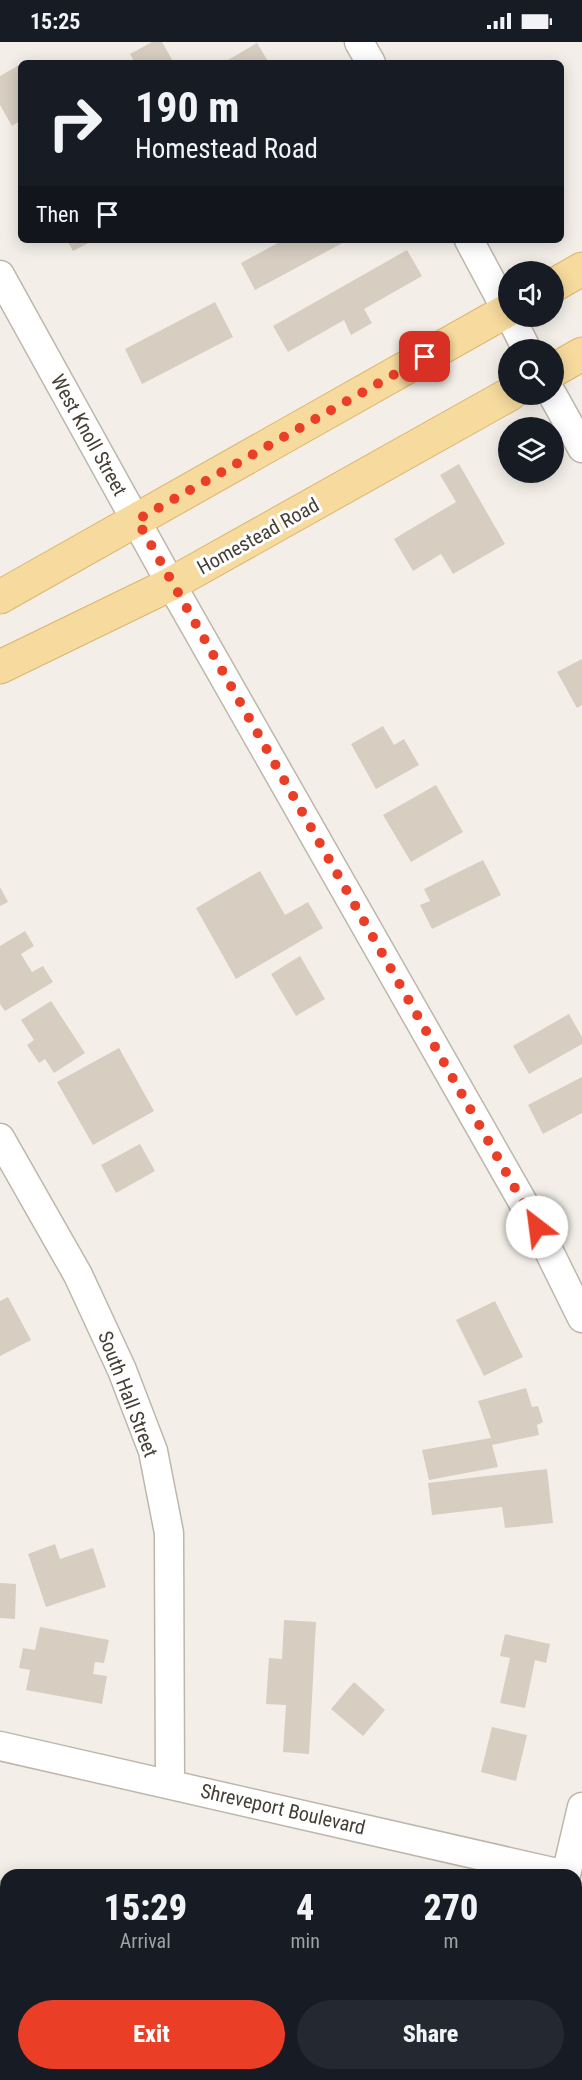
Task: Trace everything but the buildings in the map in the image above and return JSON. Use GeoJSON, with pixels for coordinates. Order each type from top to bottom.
{"type":"FeatureCollection","features":[{"type":"Feature","properties":{"kind":"main road"},"geometry":{"type":"LineString","coordinates":[[564,279],[582,269]]}},
{"type":"Feature","properties":{"kind":"main road"},"geometry":{"type":"LineString","coordinates":[[0,597],[498,319]]}},
{"type":"Feature","properties":{"kind":"main road"},"geometry":{"type":"LineString","coordinates":[[564,364],[582,354]]}},
{"type":"Feature","properties":{"kind":"main road","name":"Homestead Road"},"geometry":{"type":"LineString","coordinates":[[0,667],[171,584],[498,401]]}},
{"type":"Feature","properties":{"kind":"street"},"geometry":{"type":"LineString","coordinates":[[359,42],[369,60]]}},
{"type":"Feature","properties":{"kind":"street"},"geometry":{"type":"LineString","coordinates":[[471,243],[498,293]]}},
{"type":"Feature","properties":{"kind":"street","name":"West Knoll Street"},"geometry":{"type":"LineString","coordinates":[[0,274],[171,584],[537,1227],[582,1318]]}},
{"type":"Feature","properties":{"kind":"street"},"geometry":{"type":"LineString","coordinates":[[558,405],[582,448]]}},
{"type":"Feature","properties":{"kind":"street","name":"South Hall Street"},"geometry":{"type":"LineString","coordinates":[[0,1138],[78,1275],[122,1370],[153,1451],[169,1533],[170,1783]]}},
{"type":"Feature","properties":{"kind":"street","name":"Shreveport Boulevard"},"geometry":{"type":"LineString","coordinates":[[0,1746],[540,1869]]}},
{"type":"Feature","properties":{"kind":"street"},"geometry":{"type":"LineString","coordinates":[[567,1869],[582,1806]]}},
{"type":"Feature","properties":{"kind":"route"},"geometry":{"type":"LineString","coordinates":[[425,357],[137,520],[171,584],[537,1227]]}}]}
